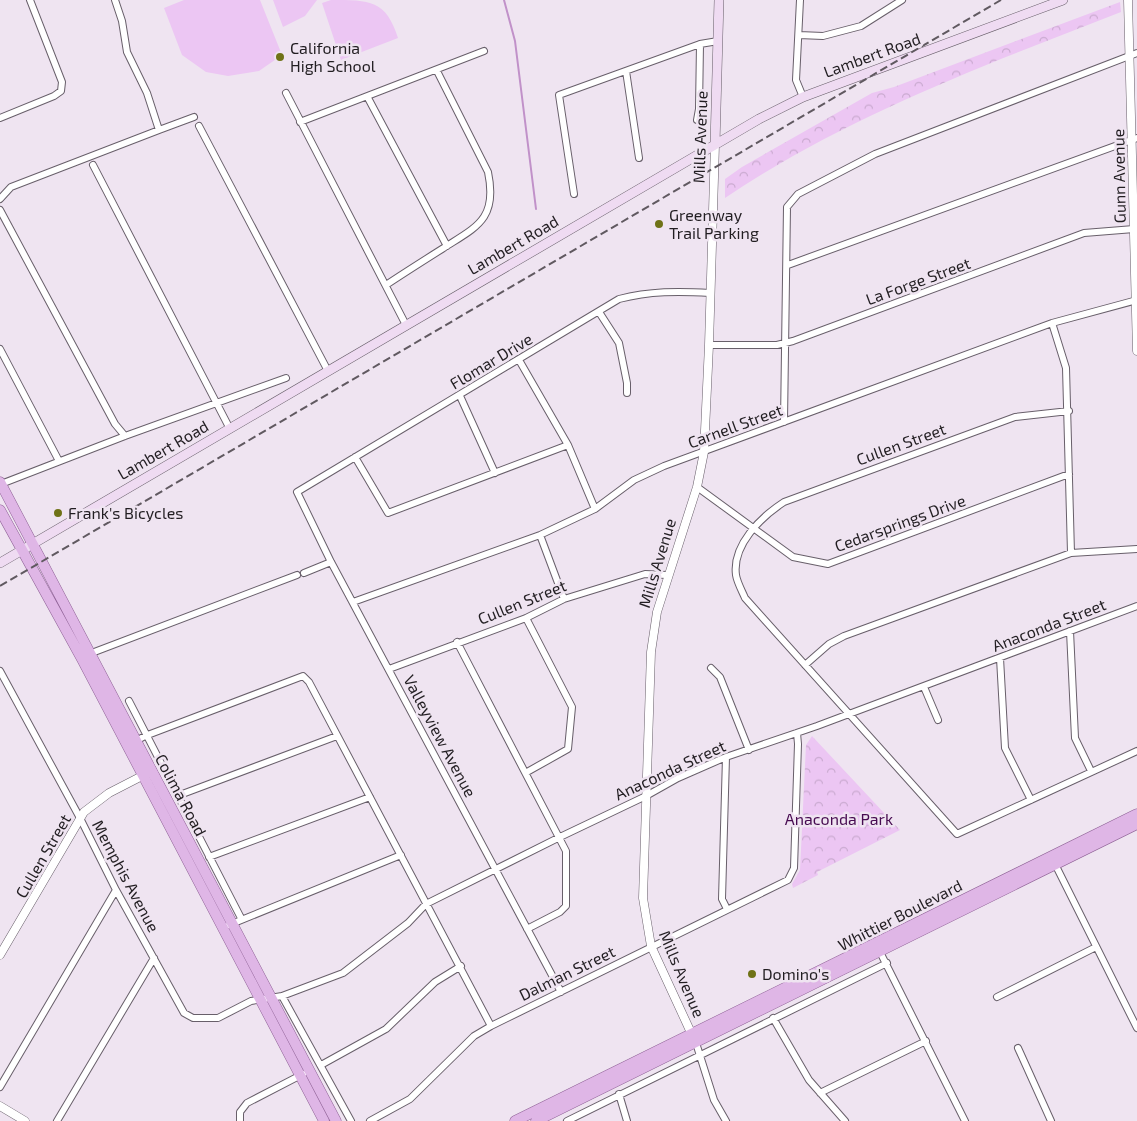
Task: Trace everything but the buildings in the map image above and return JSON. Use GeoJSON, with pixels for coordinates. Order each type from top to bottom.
{"type":"FeatureCollection","features":[{"type":"Feature","properties":{"kind":"main road","name":"Mills Avenue"},"geometry":{"type":"LineString","coordinates":[[715,144],[719,0]]}},
{"type":"Feature","properties":{"kind":"main road","name":"Lambert Road"},"geometry":{"type":"LineString","coordinates":[[0,563],[715,144],[803,97],[1063,0]]}},
{"type":"Feature","properties":{"kind":"main road","name":"Colima Road"},"geometry":{"type":"LineString","coordinates":[[1,483],[33,544],[86,657]]}},
{"type":"Feature","properties":{"kind":"main road","name":"Colima Road"},"geometry":{"type":"LineString","coordinates":[[0,510],[21,551],[136,741],[147,774],[259,999],[304,1074],[336,1121]]}},
{"type":"Feature","properties":{"kind":"main road","name":"Colima Road"},"geometry":{"type":"LineString","coordinates":[[147,774],[237,921],[324,1121]]}},
{"type":"Feature","properties":{"kind":"main road","name":"Whittier Boulevard"},"geometry":{"type":"LineString","coordinates":[[1053,861],[1137,814]]}},
{"type":"Feature","properties":{"kind":"main road","name":"Whittier Boulevard"},"geometry":{"type":"LineString","coordinates":[[522,1119],[694,1038],[1053,861],[1137,824]]}},
{"type":"Feature","properties":{"kind":"main road","name":"Whittier Boulevard"},"geometry":{"type":"LineString","coordinates":[[536,1121],[694,1038]]}},
{"type":"Feature","properties":{"kind":"street"},"geometry":{"type":"LineString","coordinates":[[0,118],[54,96],[61,90],[62,82],[30,0]]}},
{"type":"Feature","properties":{"kind":"street"},"geometry":{"type":"LineString","coordinates":[[115,0],[128,52],[146,92],[159,130]]}},
{"type":"Feature","properties":{"kind":"street"},"geometry":{"type":"LineString","coordinates":[[800,0],[796,80],[803,97]]}},
{"type":"Feature","properties":{"kind":"street","name":"Gunn Avenue"},"geometry":{"type":"LineString","coordinates":[[1128,0],[1133,54],[1137,351]]}},
{"type":"Feature","properties":{"kind":"street"},"geometry":{"type":"LineString","coordinates":[[799,35],[823,36],[861,26],[898,1]]}},
{"type":"Feature","properties":{"kind":"street"},"geometry":{"type":"LineString","coordinates":[[574,194],[559,95],[700,44],[718,42]]}},
{"type":"Feature","properties":{"kind":"street"},"geometry":{"type":"LineString","coordinates":[[697,120],[699,109],[700,44]]}},
{"type":"Feature","properties":{"kind":"street"},"geometry":{"type":"LineString","coordinates":[[300,122],[368,98],[484,51]]}},
{"type":"Feature","properties":{"kind":"street"},"geometry":{"type":"LineString","coordinates":[[784,422],[784,343],[788,265],[787,207],[798,194],[874,154],[1133,54]]}},
{"type":"Feature","properties":{"kind":"street"},"geometry":{"type":"LineString","coordinates":[[386,285],[471,232],[483,219],[489,206],[492,190],[488,172],[437,71]]}},
{"type":"Feature","properties":{"kind":"street"},"geometry":{"type":"LineString","coordinates":[[626,71],[639,158]]}},
{"type":"Feature","properties":{"kind":"street"},"geometry":{"type":"LineString","coordinates":[[286,93],[406,325]]}},
{"type":"Feature","properties":{"kind":"street"},"geometry":{"type":"LineString","coordinates":[[368,98],[447,246]]}},
{"type":"Feature","properties":{"kind":"street"},"geometry":{"type":"LineString","coordinates":[[0,199],[11,187],[194,117]]}},
{"type":"Feature","properties":{"kind":"street"},"geometry":{"type":"LineString","coordinates":[[199,126],[328,371]]}},
{"type":"Feature","properties":{"kind":"street"},"geometry":{"type":"LineString","coordinates":[[788,265],[1135,138]]}},
{"type":"Feature","properties":{"kind":"street","name":"Mills Avenue"},"geometry":{"type":"LineString","coordinates":[[715,144],[704,452],[697,487],[667,575],[657,612],[651,652],[643,898],[651,946],[694,1038],[701,1055],[708,1085],[726,1121]]}},
{"type":"Feature","properties":{"kind":"street"},"geometry":{"type":"LineString","coordinates":[[93,165],[230,428]]}},
{"type":"Feature","properties":{"kind":"street"},"geometry":{"type":"LineString","coordinates":[[0,210],[115,424],[125,436]]}},
{"type":"Feature","properties":{"kind":"street","name":"La Forge Street"},"geometry":{"type":"LineString","coordinates":[[709,345],[762,346],[804,338],[1084,233],[1134,230]]}},
{"type":"Feature","properties":{"kind":"street","name":"Flomar Drive"},"geometry":{"type":"LineString","coordinates":[[297,492],[619,299],[638,294],[668,291],[710,293]]}},
{"type":"Feature","properties":{"kind":"street","name":"Carnell Street"},"geometry":{"type":"LineString","coordinates":[[353,602],[540,535],[595,510],[634,480],[664,466],[1052,323],[1136,300]]}},
{"type":"Feature","properties":{"kind":"street"},"geometry":{"type":"LineString","coordinates":[[599,312],[619,343],[627,383],[627,393]]}},
{"type":"Feature","properties":{"kind":"street"},"geometry":{"type":"LineString","coordinates":[[1052,323],[1066,368],[1069,411],[1071,553]]}},
{"type":"Feature","properties":{"kind":"street"},"geometry":{"type":"LineString","coordinates":[[0,349],[60,461]]}},
{"type":"Feature","properties":{"kind":"street"},"geometry":{"type":"LineString","coordinates":[[519,360],[568,445],[595,510]]}},
{"type":"Feature","properties":{"kind":"street"},"geometry":{"type":"LineString","coordinates":[[1,483],[286,378]]}},
{"type":"Feature","properties":{"kind":"street"},"geometry":{"type":"LineString","coordinates":[[460,396],[496,473]]}},
{"type":"Feature","properties":{"kind":"street","name":"Cullen Street"},"geometry":{"type":"LineString","coordinates":[[1031,800],[958,834],[745,598],[736,576],[737,556],[753,529],[770,511],[800,495],[1015,417],[1069,411]]}},
{"type":"Feature","properties":{"kind":"street"},"geometry":{"type":"LineString","coordinates":[[355,456],[388,513],[568,445]]}},
{"type":"Feature","properties":{"kind":"street","name":"Cedarsprings Drive"},"geometry":{"type":"LineString","coordinates":[[697,487],[794,557],[828,564],[1069,474]]}},
{"type":"Feature","properties":{"kind":"street","name":"Valleyview Avenue"},"geometry":{"type":"LineString","coordinates":[[297,492],[331,562],[561,992]]}},
{"type":"Feature","properties":{"kind":"street"},"geometry":{"type":"LineString","coordinates":[[540,535],[564,600]]}},
{"type":"Feature","properties":{"kind":"street"},"geometry":{"type":"LineString","coordinates":[[805,665],[829,644],[844,636],[1071,553],[1137,549]]}},
{"type":"Feature","properties":{"kind":"street"},"geometry":{"type":"LineString","coordinates":[[86,657],[331,562]]}},
{"type":"Feature","properties":{"kind":"street","name":"Cullen Street"},"geometry":{"type":"LineString","coordinates":[[389,669],[457,642],[526,618],[564,600],[645,574],[667,575]]}},
{"type":"Feature","properties":{"kind":"street","name":"Anaconda Street"},"geometry":{"type":"LineString","coordinates":[[270,998],[282,996],[343,973],[408,923],[426,904],[646,796],[678,778],[726,757],[924,687],[1137,606]]}},
{"type":"Feature","properties":{"kind":"street"},"geometry":{"type":"LineString","coordinates":[[526,618],[572,707],[568,750],[527,772]]}},
{"type":"Feature","properties":{"kind":"street"},"geometry":{"type":"LineString","coordinates":[[1070,630],[1076,738],[1091,771]]}},
{"type":"Feature","properties":{"kind":"street"},"geometry":{"type":"LineString","coordinates":[[457,642],[527,772],[566,851],[566,906],[560,912],[526,929]]}},
{"type":"Feature","properties":{"kind":"street"},"geometry":{"type":"LineString","coordinates":[[1000,658],[1005,748],[1031,800],[1137,751]]}},
{"type":"Feature","properties":{"kind":"street"},"geometry":{"type":"LineString","coordinates":[[711,668],[720,677],[749,750]]}},
{"type":"Feature","properties":{"kind":"street","name":"Memphis Avenue"},"geometry":{"type":"LineString","coordinates":[[0,671],[80,818],[116,890],[184,1013],[193,1018],[218,1018],[259,999],[270,998]]}},
{"type":"Feature","properties":{"kind":"street"},"geometry":{"type":"LineString","coordinates":[[136,741],[303,676],[309,682],[426,904],[461,966],[491,1026]]}},
{"type":"Feature","properties":{"kind":"street"},"geometry":{"type":"LineString","coordinates":[[924,687],[938,720]]}},
{"type":"Feature","properties":{"kind":"street"},"geometry":{"type":"LineString","coordinates":[[128,701],[136,741],[177,796],[209,857],[237,921]]}},
{"type":"Feature","properties":{"kind":"street","name":"Dalman Street"},"geometry":{"type":"LineString","coordinates":[[370,1121],[410,1099],[474,1036],[491,1026],[788,880],[792,874],[795,847],[798,744],[796,733]]}},
{"type":"Feature","properties":{"kind":"street"},"geometry":{"type":"LineString","coordinates":[[177,796],[337,736]]}},
{"type":"Feature","properties":{"kind":"street"},"geometry":{"type":"LineString","coordinates":[[726,757],[722,899],[727,909]]}},
{"type":"Feature","properties":{"kind":"street","name":"Cullen Street"},"geometry":{"type":"LineString","coordinates":[[0,956],[84,812],[109,793],[147,774]]}},
{"type":"Feature","properties":{"kind":"street"},"geometry":{"type":"LineString","coordinates":[[209,857],[370,797]]}},
{"type":"Feature","properties":{"kind":"street"},"geometry":{"type":"LineString","coordinates":[[222,928],[401,855]]}},
{"type":"Feature","properties":{"kind":"street"},"geometry":{"type":"LineString","coordinates":[[1053,861],[1137,1028]]}},
{"type":"Feature","properties":{"kind":"street"},"geometry":{"type":"LineString","coordinates":[[0,1087],[116,890]]}},
{"type":"Feature","properties":{"kind":"street"},"geometry":{"type":"LineString","coordinates":[[997,997],[1096,947]]}},
{"type":"Feature","properties":{"kind":"street"},"geometry":{"type":"LineString","coordinates":[[878,948],[965,1121]]}},
{"type":"Feature","properties":{"kind":"street"},"geometry":{"type":"LineString","coordinates":[[57,1121],[154,958]]}},
{"type":"Feature","properties":{"kind":"street"},"geometry":{"type":"LineString","coordinates":[[567,1121],[887,963]]}},
{"type":"Feature","properties":{"kind":"street"},"geometry":{"type":"LineString","coordinates":[[321,1065],[386,1029],[435,982],[461,966]]}},
{"type":"Feature","properties":{"kind":"street"},"geometry":{"type":"LineString","coordinates":[[282,996],[351,1121]]}},
{"type":"Feature","properties":{"kind":"street"},"geometry":{"type":"LineString","coordinates":[[773,1018],[800,1066],[820,1093],[845,1121]]}},
{"type":"Feature","properties":{"kind":"street"},"geometry":{"type":"LineString","coordinates":[[820,1093],[926,1041]]}},
{"type":"Feature","properties":{"kind":"street"},"geometry":{"type":"LineString","coordinates":[[1018,1048],[1051,1121]]}},
{"type":"Feature","properties":{"kind":"street"},"geometry":{"type":"LineString","coordinates":[[240,1121],[240,1112],[247,1103],[304,1074]]}},
{"type":"Feature","properties":{"kind":"street"},"geometry":{"type":"LineString","coordinates":[[619,1094],[627,1121]]}},
{"type":"Feature","properties":{"kind":"street"},"geometry":{"type":"LineString","coordinates":[[0,1106],[26,1121]]}},
{"type":"Feature","properties":{"kind":"green space"},"geometry":{"type":"Polygon","coordinates":[[[184,0],[260,0],[282,55],[259,71],[228,76],[206,72],[182,55],[164,8],[184,0]]]}},
{"type":"Feature","properties":{"kind":"green space"},"geometry":{"type":"Polygon","coordinates":[[[273,0],[317,0],[305,16],[283,27],[273,0]]]}},
{"type":"Feature","properties":{"kind":"green space"},"geometry":{"type":"Polygon","coordinates":[[[331,0],[366,2],[375,5],[388,16],[398,38],[341,60],[322,3],[331,0]]]}},
{"type":"Feature","properties":{"kind":"green space"},"geometry":{"type":"Polygon","coordinates":[[[1120,2],[1121,12],[968,73],[868,117],[771,169],[725,198],[725,179],[742,167],[872,93],[894,87],[1120,2]]]}},
{"type":"Feature","properties":{"kind":"green space","name":"Anaconda Park"},"geometry":{"type":"Polygon","coordinates":[[[812,736],[900,830],[817,872],[818,875],[793,888],[792,884],[800,870],[806,745],[812,736]]]}},
{"type":"Feature","properties":{"kind":"waterway"},"geometry":{"type":"LineString","coordinates":[[504,0],[515,41],[536,209]]}},
{"type":"Feature","properties":{"kind":"railway"},"geometry":{"type":"LineString","coordinates":[[0,586],[1001,0]]}},
{"type":"Feature","properties":{"kind":"place","name":"California High School"},"geometry":{"type":"Point","coordinates":[280,57]}},
{"type":"Feature","properties":{"kind":"place","name":"Greenway Trail Parking"},"geometry":{"type":"Point","coordinates":[659,224]}},
{"type":"Feature","properties":{"kind":"place","name":"Frank's Bicycles"},"geometry":{"type":"Point","coordinates":[58,513]}},
{"type":"Feature","properties":{"kind":"place","name":"Domino's"},"geometry":{"type":"Point","coordinates":[752,974]}}]}
